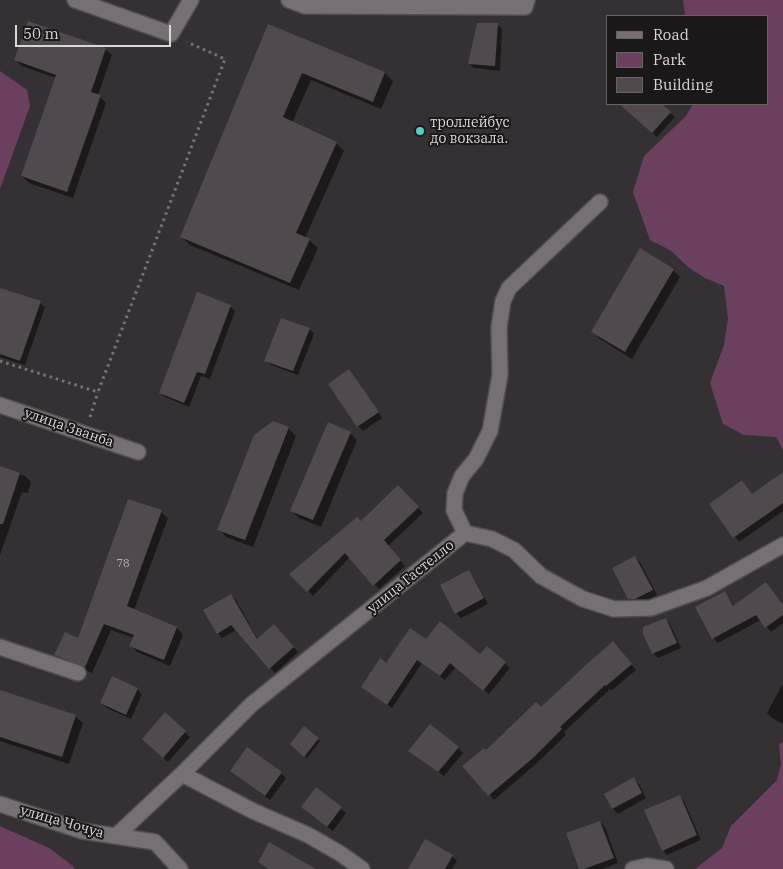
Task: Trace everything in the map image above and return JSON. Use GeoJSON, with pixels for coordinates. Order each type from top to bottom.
{"type":"FeatureCollection","features":[{"type":"Feature","properties":{"kind":"street"},"geometry":{"type":"LineString","coordinates":[[75,0],[171,34],[192,0]]}},
{"type":"Feature","properties":{"kind":"street"},"geometry":{"type":"LineString","coordinates":[[289,0],[305,6],[524,7],[527,0]]}},
{"type":"Feature","properties":{"kind":"street"},"geometry":{"type":"LineString","coordinates":[[465,533],[454,510],[455,493],[462,476],[476,459],[490,431],[500,376],[499,327],[503,301],[509,288],[600,202]]}},
{"type":"Feature","properties":{"kind":"street","name":"улица Званба"},"geometry":{"type":"LineString","coordinates":[[0,405],[138,452]]}},
{"type":"Feature","properties":{"kind":"street","name":"улица Гастелло"},"geometry":{"type":"LineString","coordinates":[[116,836],[252,704],[465,533],[492,539],[514,550],[541,576],[582,599],[614,609],[651,608],[708,588],[783,545]]}},
{"type":"Feature","properties":{"kind":"street"},"geometry":{"type":"LineString","coordinates":[[0,647],[78,673]]}},
{"type":"Feature","properties":{"kind":"street"},"geometry":{"type":"LineString","coordinates":[[182,774],[253,811],[308,835],[341,854],[362,869]]}},
{"type":"Feature","properties":{"kind":"street","name":"улица Чочуа"},"geometry":{"type":"LineString","coordinates":[[0,804],[82,831],[155,842],[180,869]]}},
{"type":"Feature","properties":{"kind":"street"},"geometry":{"type":"LineString","coordinates":[[633,869],[646,866],[666,869]]}},
{"type":"Feature","properties":{"kind":"path"},"geometry":{"type":"LineString","coordinates":[[85,434],[98,392],[225,59],[171,34]]}},
{"type":"Feature","properties":{"kind":"path"},"geometry":{"type":"LineString","coordinates":[[0,361],[98,392]]}},
{"type":"Feature","properties":{"kind":"green space"},"geometry":{"type":"Polygon","coordinates":[[[683,0],[783,0],[783,450],[776,437],[744,435],[723,424],[710,383],[724,345],[728,318],[724,286],[705,278],[688,267],[670,250],[650,240],[633,192],[644,156],[686,116],[692,105],[768,105],[768,15],[685,15],[683,0]]]}},
{"type":"Feature","properties":{"kind":"green space"},"geometry":{"type":"Polygon","coordinates":[[[0,71],[27,90],[30,106],[0,189],[0,71]]]}},
{"type":"Feature","properties":{"kind":"green space"},"geometry":{"type":"Polygon","coordinates":[[[783,742],[783,869],[695,869],[722,848],[731,826],[777,780],[781,764],[779,744],[783,742]]]}},
{"type":"Feature","properties":{"kind":"green space"},"geometry":{"type":"Polygon","coordinates":[[[0,826],[49,848],[75,869],[0,869],[0,826]]]}},
{"type":"Feature","properties":{"kind":"building"},"geometry":{"type":"Polygon","coordinates":[[[28,21],[106,48],[91,92],[101,95],[67,192],[21,176],[56,75],[14,60],[28,21]]]}},
{"type":"Feature","properties":{"kind":"building"},"geometry":{"type":"Polygon","coordinates":[[[477,23],[498,23],[495,66],[468,64],[477,23]]]}},
{"type":"Feature","properties":{"kind":"building"},"geometry":{"type":"Polygon","coordinates":[[[268,24],[385,72],[373,102],[302,73],[283,117],[337,142],[296,233],[310,239],[290,283],[180,237],[268,24]]]}},
{"type":"Feature","properties":{"kind":"building"},"geometry":{"type":"Polygon","coordinates":[[[620,105],[663,105],[671,112],[652,133],[620,105]]]}},
{"type":"Feature","properties":{"kind":"building"},"geometry":{"type":"Polygon","coordinates":[[[640,248],[674,269],[625,352],[591,332],[640,248]]]}},
{"type":"Feature","properties":{"kind":"building"},"geometry":{"type":"Polygon","coordinates":[[[0,288],[41,301],[20,361],[0,354],[0,288]]]}},
{"type":"Feature","properties":{"kind":"building"},"geometry":{"type":"Polygon","coordinates":[[[197,292],[231,305],[205,374],[197,372],[184,403],[159,393],[197,292]]]}},
{"type":"Feature","properties":{"kind":"building"},"geometry":{"type":"Polygon","coordinates":[[[281,318],[310,328],[293,371],[264,361],[281,318]]]}},
{"type":"Feature","properties":{"kind":"building"},"geometry":{"type":"Polygon","coordinates":[[[349,369],[379,412],[357,427],[328,384],[349,369]]]}},
{"type":"Feature","properties":{"kind":"building"},"geometry":{"type":"Polygon","coordinates":[[[273,421],[289,427],[245,540],[217,530],[254,435],[273,421]]]}},
{"type":"Feature","properties":{"kind":"building"},"geometry":{"type":"Polygon","coordinates":[[[328,422],[351,432],[313,520],[290,511],[328,422]]]}},
{"type":"Feature","properties":{"kind":"building"},"geometry":{"type":"Polygon","coordinates":[[[0,466],[20,473],[3,524],[0,524],[0,466]]]}},
{"type":"Feature","properties":{"kind":"building"},"geometry":{"type":"Polygon","coordinates":[[[783,472],[783,503],[733,538],[709,504],[742,480],[752,494],[783,472]]]}},
{"type":"Feature","properties":{"kind":"building"},"geometry":{"type":"Polygon","coordinates":[[[398,485],[419,507],[384,540],[401,560],[373,586],[345,553],[307,592],[289,574],[357,517],[361,521],[398,485]]]}},
{"type":"Feature","properties":{"kind":"building"},"geometry":{"type":"Polygon","coordinates":[[[128,499],[162,510],[127,606],[177,627],[164,660],[129,646],[134,635],[104,624],[85,667],[54,655],[65,632],[78,638],[128,499]]]}},
{"type":"Feature","properties":{"kind":"building"},"geometry":{"type":"Polygon","coordinates":[[[635,556],[653,590],[635,599],[628,599],[612,568],[635,556]]]}},
{"type":"Feature","properties":{"kind":"building"},"geometry":{"type":"Polygon","coordinates":[[[469,570],[484,598],[455,614],[440,585],[469,570]]]}},
{"type":"Feature","properties":{"kind":"building"},"geometry":{"type":"Polygon","coordinates":[[[766,582],[783,605],[783,615],[765,628],[756,615],[712,639],[695,607],[725,591],[733,606],[766,582]]]}},
{"type":"Feature","properties":{"kind":"building"},"geometry":{"type":"Polygon","coordinates":[[[231,594],[257,639],[274,624],[294,647],[269,669],[231,625],[217,634],[203,610],[231,594]]]}},
{"type":"Feature","properties":{"kind":"building"},"geometry":{"type":"Polygon","coordinates":[[[666,618],[677,643],[652,654],[643,634],[643,627],[666,618]]]}},
{"type":"Feature","properties":{"kind":"building"},"geometry":{"type":"Polygon","coordinates":[[[440,621],[480,654],[487,646],[506,662],[483,691],[450,663],[440,676],[417,660],[387,705],[361,687],[380,658],[386,663],[410,628],[426,639],[440,621]]]}},
{"type":"Feature","properties":{"kind":"building"},"geometry":{"type":"Polygon","coordinates":[[[613,641],[632,664],[605,685],[560,727],[562,729],[533,758],[488,796],[462,766],[484,748],[486,750],[536,702],[541,707],[613,641]]]}},
{"type":"Feature","properties":{"kind":"building"},"geometry":{"type":"Polygon","coordinates":[[[112,676],[138,688],[126,715],[100,703],[112,676]]]}},
{"type":"Feature","properties":{"kind":"building"},"geometry":{"type":"Polygon","coordinates":[[[0,690],[76,715],[62,757],[0,737],[0,690]]]}},
{"type":"Feature","properties":{"kind":"building"},"geometry":{"type":"Polygon","coordinates":[[[165,712],[186,731],[163,758],[142,739],[165,712]]]}},
{"type":"Feature","properties":{"kind":"building"},"geometry":{"type":"Polygon","coordinates":[[[430,724],[459,747],[438,772],[408,751],[430,724]]]}},
{"type":"Feature","properties":{"kind":"building"},"geometry":{"type":"Polygon","coordinates":[[[304,726],[319,738],[304,757],[290,744],[304,726]]]}},
{"type":"Feature","properties":{"kind":"building"},"geometry":{"type":"Polygon","coordinates":[[[247,747],[282,772],[265,796],[230,771],[247,747]]]}},
{"type":"Feature","properties":{"kind":"building"},"geometry":{"type":"Polygon","coordinates":[[[634,777],[642,793],[612,809],[604,794],[634,777]]]}},
{"type":"Feature","properties":{"kind":"building"},"geometry":{"type":"Polygon","coordinates":[[[316,787],[342,807],[327,827],[301,807],[316,787]]]}},
{"type":"Feature","properties":{"kind":"building"},"geometry":{"type":"Polygon","coordinates":[[[680,795],[697,835],[662,851],[644,810],[680,795]]]}},
{"type":"Feature","properties":{"kind":"building"},"geometry":{"type":"Polygon","coordinates":[[[600,821],[614,858],[579,869],[566,833],[600,821]]]}},
{"type":"Feature","properties":{"kind":"building"},"geometry":{"type":"Polygon","coordinates":[[[425,839],[453,855],[445,869],[408,869],[425,839]]]}},
{"type":"Feature","properties":{"kind":"building"},"geometry":{"type":"Polygon","coordinates":[[[269,842],[316,869],[269,869],[258,862],[269,842]]]}},
{"type":"Feature","properties":{"kind":"place","name":"троллейбус до вокзала."},"geometry":{"type":"Point","coordinates":[420,131]}}]}
